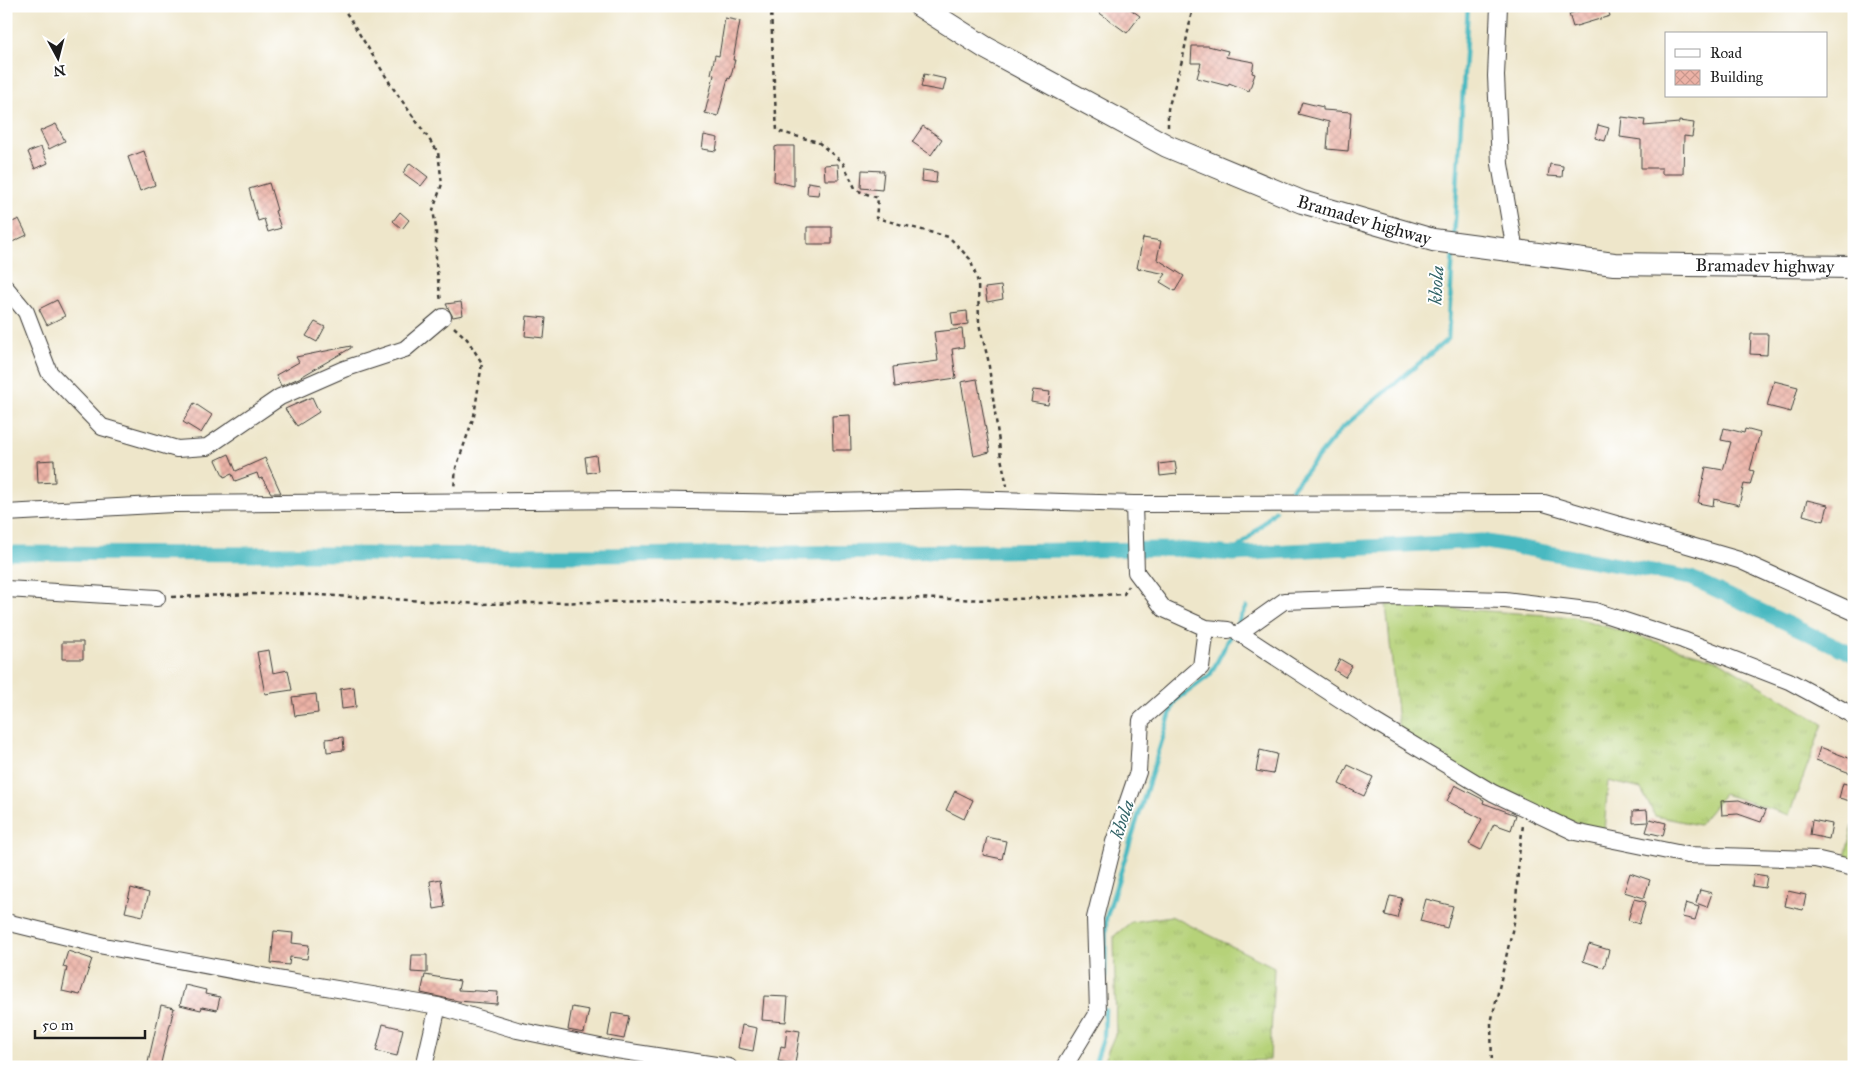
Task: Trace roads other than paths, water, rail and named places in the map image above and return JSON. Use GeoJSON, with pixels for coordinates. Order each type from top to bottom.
{"type":"FeatureCollection","features":[{"type":"Feature","properties":{"kind":"street","name":"Bramadev highway"},"geometry":{"type":"LineString","coordinates":[[920,6],[986,48],[1167,146],[1302,202],[1433,240],[1614,264],[1854,267]]}},
{"type":"Feature","properties":{"kind":"street"},"geometry":{"type":"LineString","coordinates":[[1499,6],[1496,76],[1504,249]]}},
{"type":"Feature","properties":{"kind":"street"},"geometry":{"type":"LineString","coordinates":[[6,288],[26,312],[48,372],[102,427],[177,449],[206,447],[280,397],[344,369],[405,349],[443,317]]}},
{"type":"Feature","properties":{"kind":"street"},"geometry":{"type":"LineString","coordinates":[[6,513],[173,504],[632,500],[790,503],[959,499],[1134,504],[1544,503],[1740,560],[1854,612]]}},
{"type":"Feature","properties":{"kind":"street"},"geometry":{"type":"LineString","coordinates":[[1134,504],[1136,572],[1164,609],[1206,628],[1228,630]]}},
{"type":"Feature","properties":{"kind":"street"},"geometry":{"type":"LineString","coordinates":[[6,590],[157,598]]}},
{"type":"Feature","properties":{"kind":"street"},"geometry":{"type":"LineString","coordinates":[[1854,716],[1789,681],[1683,640],[1596,611],[1505,600],[1392,597],[1284,601],[1239,633],[1375,722],[1493,793],[1575,832],[1686,855],[1815,859],[1854,868]]}},
{"type":"Feature","properties":{"kind":"street"},"geometry":{"type":"LineString","coordinates":[[1064,1067],[1098,1011],[1095,918],[1114,842],[1138,772],[1141,720],[1201,668],[1206,628]]}},
{"type":"Feature","properties":{"kind":"street"},"geometry":{"type":"LineString","coordinates":[[6,922],[114,948],[438,1006],[517,1030],[610,1048],[729,1067]]}},
{"type":"Feature","properties":{"kind":"street"},"geometry":{"type":"LineString","coordinates":[[424,1067],[438,1006]]}},
{"type":"Feature","properties":{"kind":"waterway","name":"khola"},"geometry":{"type":"LineString","coordinates":[[1454,237],[1468,6]]}},
{"type":"Feature","properties":{"kind":"waterway","name":"khola"},"geometry":{"type":"LineString","coordinates":[[1286,496],[1342,428],[1448,339],[1453,250]]}},
{"type":"Feature","properties":{"kind":"waterway","name":"khola"},"geometry":{"type":"LineString","coordinates":[[1233,554],[1275,511]]}},
{"type":"Feature","properties":{"kind":"waterway"},"geometry":{"type":"LineString","coordinates":[[6,553],[599,555],[1176,549],[1233,554],[1482,541],[1691,578],[1854,655]]}},
{"type":"Feature","properties":{"kind":"waterway","name":"khola"},"geometry":{"type":"LineString","coordinates":[[1105,980],[1106,919],[1174,702],[1210,675],[1246,607]]}},
{"type":"Feature","properties":{"kind":"waterway","name":"khola"},"geometry":{"type":"LineString","coordinates":[[1094,1067],[1104,1035],[1105,1010]]}}]}
